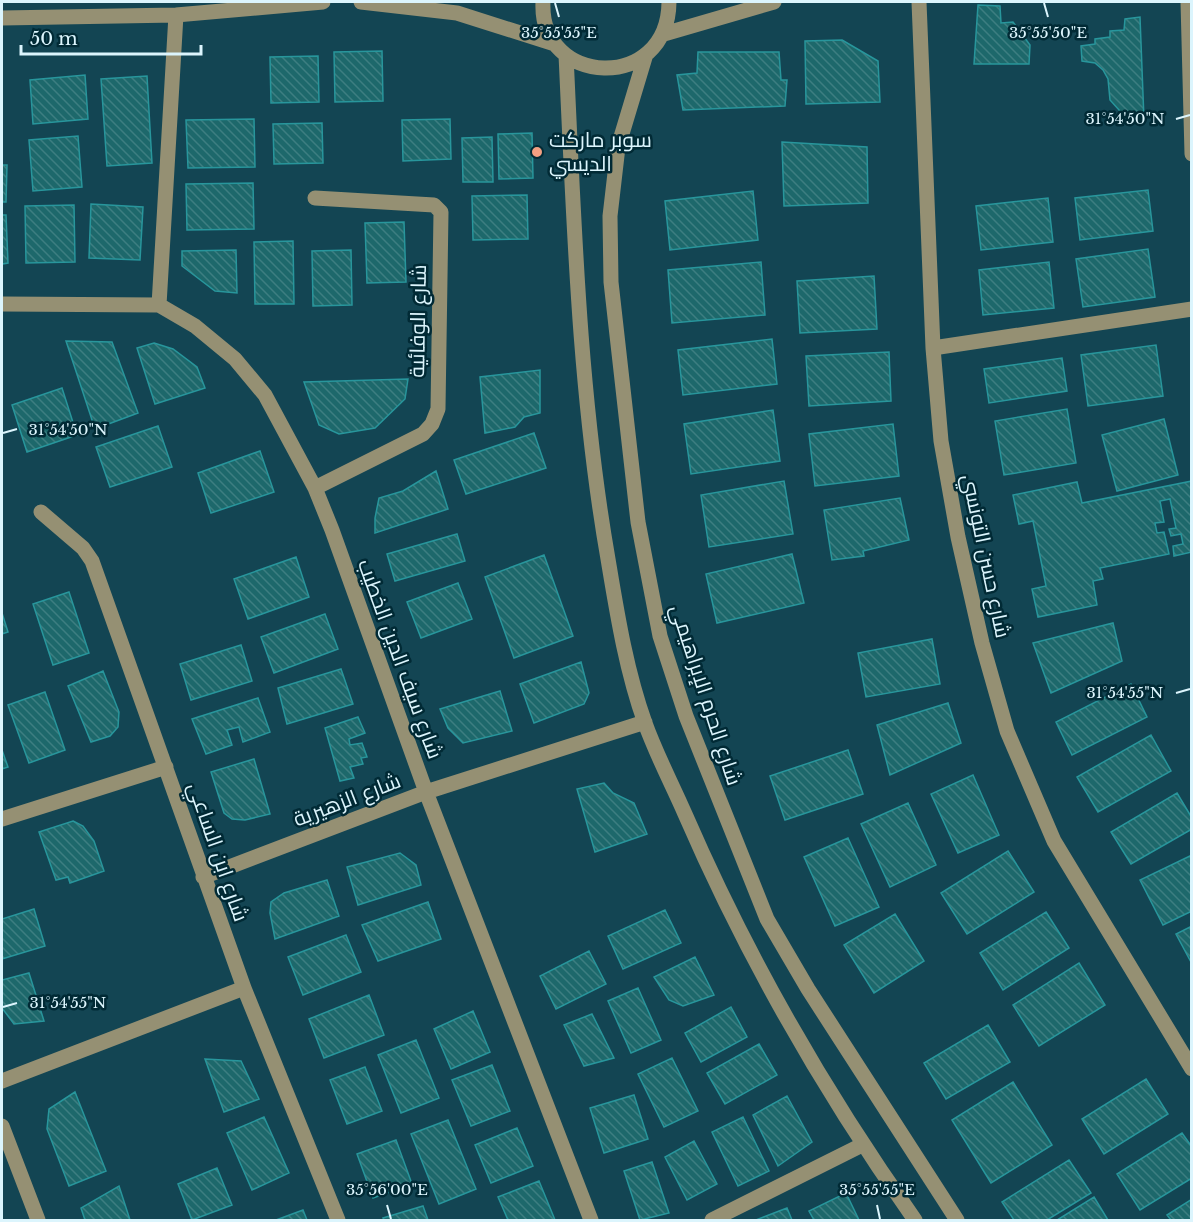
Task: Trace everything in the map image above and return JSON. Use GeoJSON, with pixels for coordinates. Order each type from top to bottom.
{"type":"FeatureCollection","features":[{"type":"Feature","properties":{"kind":"street"},"geometry":{"type":"LineString","coordinates":[[2,18],[176,15],[323,2]]}},
{"type":"Feature","properties":{"kind":"street"},"geometry":{"type":"LineString","coordinates":[[361,2],[457,13],[555,44]]}},
{"type":"Feature","properties":{"kind":"street"},"geometry":{"type":"LineString","coordinates":[[543,2],[547,28],[555,44],[566,55],[585,66],[606,69],[627,65],[646,54],[664,34],[774,2]]}},
{"type":"Feature","properties":{"kind":"street"},"geometry":{"type":"LineString","coordinates":[[664,34],[669,2]]}},
{"type":"Feature","properties":{"kind":"street","name":"شارع حسن التونسي"},"geometry":{"type":"LineString","coordinates":[[919,2],[933,348],[941,441],[958,537],[982,643],[1007,731],[1054,841],[1191,1069]]}},
{"type":"Feature","properties":{"kind":"street"},"geometry":{"type":"LineString","coordinates":[[1188,2],[1191,154]]}},
{"type":"Feature","properties":{"kind":"street"},"geometry":{"type":"LineString","coordinates":[[2,304],[159,304],[176,15]]}},
{"type":"Feature","properties":{"kind":"street","name":"شارع الحرم الإبراهيمي"},"geometry":{"type":"LineString","coordinates":[[646,54],[618,147],[610,216],[611,282],[638,522],[660,636],[690,727],[767,919],[808,989],[957,1221]]}},
{"type":"Feature","properties":{"kind":"street"},"geometry":{"type":"LineString","coordinates":[[566,55],[587,410],[602,526],[620,630],[645,722],[722,899],[751,956],[862,1145],[915,1221]]}},
{"type":"Feature","properties":{"kind":"street","name":"شارع الوفائية"},"geometry":{"type":"LineString","coordinates":[[315,198],[434,206],[440,208],[441,212],[438,409],[432,424],[423,434],[315,488]]}},
{"type":"Feature","properties":{"kind":"street","name":"شارع سيف الدين الخطيب"},"geometry":{"type":"LineString","coordinates":[[159,304],[195,326],[235,359],[264,395],[315,488],[426,792],[591,1221]]}},
{"type":"Feature","properties":{"kind":"street"},"geometry":{"type":"LineString","coordinates":[[933,348],[1191,309]]}},
{"type":"Feature","properties":{"kind":"street","name":"شارع ابن الساعي"},"geometry":{"type":"LineString","coordinates":[[41,512],[89,554],[244,988],[338,1221]]}},
{"type":"Feature","properties":{"kind":"street","name":"شارع الزهيرية"},"geometry":{"type":"LineString","coordinates":[[203,877],[426,792],[645,722]]}},
{"type":"Feature","properties":{"kind":"street"},"geometry":{"type":"LineString","coordinates":[[2,819],[166,767]]}},
{"type":"Feature","properties":{"kind":"street"},"geometry":{"type":"LineString","coordinates":[[2,1081],[244,988]]}},
{"type":"Feature","properties":{"kind":"street"},"geometry":{"type":"LineString","coordinates":[[2,1126],[38,1221]]}},
{"type":"Feature","properties":{"kind":"street"},"geometry":{"type":"LineString","coordinates":[[712,1221],[862,1145]]}},
{"type":"Feature","properties":{"kind":"building"},"geometry":{"type":"Polygon","coordinates":[[[978,5],[1000,6],[1001,23],[1013,22],[1030,45],[1029,64],[974,64],[978,5]]]}},
{"type":"Feature","properties":{"kind":"building"},"geometry":{"type":"Polygon","coordinates":[[[1140,17],[1144,120],[1129,121],[1110,100],[1108,79],[1103,70],[1095,63],[1082,61],[1081,46],[1095,44],[1095,39],[1110,37],[1110,31],[1124,30],[1125,19],[1140,17]]]}},
{"type":"Feature","properties":{"kind":"building"},"geometry":{"type":"Polygon","coordinates":[[[842,40],[878,61],[880,102],[806,104],[805,41],[842,40]]]}},
{"type":"Feature","properties":{"kind":"building"},"geometry":{"type":"Polygon","coordinates":[[[382,51],[383,101],[335,102],[334,52],[382,51]]]}},
{"type":"Feature","properties":{"kind":"building"},"geometry":{"type":"Polygon","coordinates":[[[698,52],[779,52],[781,80],[787,80],[785,106],[683,110],[677,75],[697,73],[698,52]]]}},
{"type":"Feature","properties":{"kind":"building"},"geometry":{"type":"Polygon","coordinates":[[[318,56],[319,102],[271,103],[270,57],[318,56]]]}},
{"type":"Feature","properties":{"kind":"building"},"geometry":{"type":"Polygon","coordinates":[[[85,75],[88,119],[33,124],[30,80],[85,75]]]}},
{"type":"Feature","properties":{"kind":"building"},"geometry":{"type":"Polygon","coordinates":[[[147,76],[152,163],[107,166],[101,79],[147,76]]]}},
{"type":"Feature","properties":{"kind":"building"},"geometry":{"type":"Polygon","coordinates":[[[254,119],[255,167],[188,168],[186,120],[254,119]]]}},
{"type":"Feature","properties":{"kind":"building"},"geometry":{"type":"Polygon","coordinates":[[[450,119],[451,159],[403,161],[402,120],[450,119]]]}},
{"type":"Feature","properties":{"kind":"building"},"geometry":{"type":"Polygon","coordinates":[[[322,123],[323,163],[274,164],[273,124],[322,123]]]}},
{"type":"Feature","properties":{"kind":"building"},"geometry":{"type":"Polygon","coordinates":[[[532,133],[533,178],[499,179],[498,134],[532,133]]]}},
{"type":"Feature","properties":{"kind":"building"},"geometry":{"type":"Polygon","coordinates":[[[78,136],[82,187],[33,191],[29,140],[78,136]]]}},
{"type":"Feature","properties":{"kind":"building"},"geometry":{"type":"Polygon","coordinates":[[[492,137],[493,182],[463,182],[462,138],[492,137]]]}},
{"type":"Feature","properties":{"kind":"building"},"geometry":{"type":"Polygon","coordinates":[[[782,142],[867,147],[868,203],[784,206],[782,142]]]}},
{"type":"Feature","properties":{"kind":"building"},"geometry":{"type":"Polygon","coordinates":[[[2,165],[7,165],[6,202],[2,202],[2,165]]]}},
{"type":"Feature","properties":{"kind":"building"},"geometry":{"type":"Polygon","coordinates":[[[253,183],[254,229],[187,230],[186,184],[253,183]]]}},
{"type":"Feature","properties":{"kind":"building"},"geometry":{"type":"Polygon","coordinates":[[[1148,190],[1153,231],[1080,240],[1075,198],[1148,190]]]}},
{"type":"Feature","properties":{"kind":"building"},"geometry":{"type":"Polygon","coordinates":[[[753,191],[758,240],[670,250],[665,201],[753,191]]]}},
{"type":"Feature","properties":{"kind":"building"},"geometry":{"type":"Polygon","coordinates":[[[527,195],[528,239],[473,240],[472,196],[527,195]]]}},
{"type":"Feature","properties":{"kind":"building"},"geometry":{"type":"Polygon","coordinates":[[[1048,198],[1053,242],[981,250],[976,206],[1048,198]]]}},
{"type":"Feature","properties":{"kind":"building"},"geometry":{"type":"Polygon","coordinates":[[[91,204],[143,207],[140,260],[89,258],[91,204]]]}},
{"type":"Feature","properties":{"kind":"building"},"geometry":{"type":"Polygon","coordinates":[[[74,205],[75,262],[26,263],[25,206],[74,205]]]}},
{"type":"Feature","properties":{"kind":"building"},"geometry":{"type":"Polygon","coordinates":[[[2,215],[6,215],[8,263],[2,264],[2,215]]]}},
{"type":"Feature","properties":{"kind":"building"},"geometry":{"type":"Polygon","coordinates":[[[404,222],[406,282],[367,283],[365,223],[404,222]]]}},
{"type":"Feature","properties":{"kind":"building"},"geometry":{"type":"Polygon","coordinates":[[[293,241],[294,304],[255,304],[254,242],[293,241]]]}},
{"type":"Feature","properties":{"kind":"building"},"geometry":{"type":"Polygon","coordinates":[[[1148,249],[1155,297],[1083,307],[1076,259],[1148,249]]]}},
{"type":"Feature","properties":{"kind":"building"},"geometry":{"type":"Polygon","coordinates":[[[236,250],[237,293],[215,291],[182,266],[182,251],[236,250]]]}},
{"type":"Feature","properties":{"kind":"building"},"geometry":{"type":"Polygon","coordinates":[[[351,250],[352,305],[313,306],[312,251],[351,250]]]}},
{"type":"Feature","properties":{"kind":"building"},"geometry":{"type":"Polygon","coordinates":[[[761,262],[765,315],[672,323],[668,270],[761,262]]]}},
{"type":"Feature","properties":{"kind":"building"},"geometry":{"type":"Polygon","coordinates":[[[1049,262],[1054,308],[983,315],[979,270],[1049,262]]]}},
{"type":"Feature","properties":{"kind":"building"},"geometry":{"type":"Polygon","coordinates":[[[874,276],[877,329],[800,333],[797,281],[874,276]]]}},
{"type":"Feature","properties":{"kind":"building"},"geometry":{"type":"Polygon","coordinates":[[[772,339],[777,384],[683,395],[678,350],[772,339]]]}},
{"type":"Feature","properties":{"kind":"building"},"geometry":{"type":"Polygon","coordinates":[[[66,341],[112,342],[138,413],[95,429],[66,341]]]}},
{"type":"Feature","properties":{"kind":"building"},"geometry":{"type":"Polygon","coordinates":[[[154,343],[173,349],[197,367],[205,388],[155,404],[137,348],[154,343]]]}},
{"type":"Feature","properties":{"kind":"building"},"geometry":{"type":"Polygon","coordinates":[[[1156,345],[1163,396],[1088,406],[1081,355],[1156,345]]]}},
{"type":"Feature","properties":{"kind":"building"},"geometry":{"type":"Polygon","coordinates":[[[889,352],[891,401],[809,406],[806,356],[889,352]]]}},
{"type":"Feature","properties":{"kind":"building"},"geometry":{"type":"Polygon","coordinates":[[[1062,358],[1067,391],[989,403],[984,369],[1062,358]]]}},
{"type":"Feature","properties":{"kind":"building"},"geometry":{"type":"Polygon","coordinates":[[[540,370],[540,413],[524,417],[515,427],[485,433],[480,377],[540,370]]]}},
{"type":"Feature","properties":{"kind":"building"},"geometry":{"type":"Polygon","coordinates":[[[408,379],[405,399],[375,428],[339,434],[319,425],[304,382],[408,379]]]}},
{"type":"Feature","properties":{"kind":"building"},"geometry":{"type":"Polygon","coordinates":[[[62,388],[77,435],[27,452],[12,405],[62,388]]]}},
{"type":"Feature","properties":{"kind":"building"},"geometry":{"type":"Polygon","coordinates":[[[1067,409],[1076,463],[1004,475],[995,421],[1067,409]]]}},
{"type":"Feature","properties":{"kind":"building"},"geometry":{"type":"Polygon","coordinates":[[[773,410],[780,461],[691,474],[684,424],[773,410]]]}},
{"type":"Feature","properties":{"kind":"building"},"geometry":{"type":"Polygon","coordinates":[[[1164,419],[1178,475],[1117,491],[1102,435],[1164,419]]]}},
{"type":"Feature","properties":{"kind":"building"},"geometry":{"type":"Polygon","coordinates":[[[893,424],[899,476],[815,486],[809,434],[893,424]]]}},
{"type":"Feature","properties":{"kind":"building"},"geometry":{"type":"Polygon","coordinates":[[[158,426],[172,467],[110,487],[96,447],[158,426]]]}},
{"type":"Feature","properties":{"kind":"building"},"geometry":{"type":"Polygon","coordinates":[[[534,433],[546,468],[466,494],[454,460],[534,433]]]}},
{"type":"Feature","properties":{"kind":"building"},"geometry":{"type":"Polygon","coordinates":[[[260,451],[274,492],[211,513],[198,473],[260,451]]]}},
{"type":"Feature","properties":{"kind":"building"},"geometry":{"type":"Polygon","coordinates":[[[436,471],[448,509],[375,533],[379,498],[403,491],[436,471]]]}},
{"type":"Feature","properties":{"kind":"building"},"geometry":{"type":"Polygon","coordinates":[[[784,481],[793,534],[709,547],[701,495],[784,481]]]}},
{"type":"Feature","properties":{"kind":"building"},"geometry":{"type":"Polygon","coordinates":[[[1192,481],[1192,552],[1174,556],[1173,546],[1183,544],[1181,534],[1171,536],[1169,529],[1176,528],[1170,499],[1160,501],[1164,522],[1155,523],[1157,533],[1164,532],[1169,554],[1100,568],[1103,579],[1093,581],[1097,605],[1038,617],[1032,589],[1046,586],[1033,521],[1019,524],[1013,495],[1077,482],[1082,503],[1192,481]]]}},
{"type":"Feature","properties":{"kind":"building"},"geometry":{"type":"Polygon","coordinates":[[[900,498],[909,540],[863,551],[864,556],[832,560],[824,510],[900,498]]]}},
{"type":"Feature","properties":{"kind":"building"},"geometry":{"type":"Polygon","coordinates":[[[457,534],[465,561],[395,581],[387,554],[457,534]]]}},
{"type":"Feature","properties":{"kind":"building"},"geometry":{"type":"Polygon","coordinates":[[[792,554],[804,603],[717,623],[706,574],[792,554]]]}},
{"type":"Feature","properties":{"kind":"building"},"geometry":{"type":"Polygon","coordinates":[[[544,555],[573,636],[514,658],[485,577],[544,555]]]}},
{"type":"Feature","properties":{"kind":"building"},"geometry":{"type":"Polygon","coordinates":[[[296,557],[309,597],[248,619],[234,579],[296,557]]]}},
{"type":"Feature","properties":{"kind":"building"},"geometry":{"type":"Polygon","coordinates":[[[458,583],[472,619],[421,638],[407,602],[458,583]]]}},
{"type":"Feature","properties":{"kind":"building"},"geometry":{"type":"Polygon","coordinates":[[[69,592],[89,653],[53,665],[33,604],[69,592]]]}},
{"type":"Feature","properties":{"kind":"building"},"geometry":{"type":"Polygon","coordinates":[[[2,613],[8,632],[2,634],[2,613]]]}},
{"type":"Feature","properties":{"kind":"building"},"geometry":{"type":"Polygon","coordinates":[[[325,614],[338,649],[274,673],[261,637],[325,614]]]}},
{"type":"Feature","properties":{"kind":"building"},"geometry":{"type":"Polygon","coordinates":[[[1113,623],[1122,661],[1051,693],[1033,643],[1113,623]]]}},
{"type":"Feature","properties":{"kind":"building"},"geometry":{"type":"Polygon","coordinates":[[[932,639],[940,684],[866,697],[858,653],[932,639]]]}},
{"type":"Feature","properties":{"kind":"building"},"geometry":{"type":"Polygon","coordinates":[[[241,645],[252,681],[191,700],[180,664],[241,645]]]}},
{"type":"Feature","properties":{"kind":"building"},"geometry":{"type":"Polygon","coordinates":[[[581,662],[589,693],[584,704],[534,723],[520,684],[581,662]]]}},
{"type":"Feature","properties":{"kind":"building"},"geometry":{"type":"Polygon","coordinates":[[[341,669],[353,704],[287,724],[278,688],[341,669]]]}},
{"type":"Feature","properties":{"kind":"building"},"geometry":{"type":"Polygon","coordinates":[[[103,671],[119,712],[118,727],[110,736],[91,742],[68,686],[103,671]]]}},
{"type":"Feature","properties":{"kind":"building"},"geometry":{"type":"Polygon","coordinates":[[[1131,684],[1147,717],[1072,755],[1056,722],[1131,684]]]}},
{"type":"Feature","properties":{"kind":"building"},"geometry":{"type":"Polygon","coordinates":[[[500,691],[512,731],[463,743],[448,728],[440,709],[500,691]]]}},
{"type":"Feature","properties":{"kind":"building"},"geometry":{"type":"Polygon","coordinates":[[[45,692],[65,750],[29,763],[8,705],[45,692]]]}},
{"type":"Feature","properties":{"kind":"building"},"geometry":{"type":"Polygon","coordinates":[[[258,698],[270,732],[243,742],[239,727],[227,730],[232,745],[206,754],[192,719],[258,698]]]}},
{"type":"Feature","properties":{"kind":"building"},"geometry":{"type":"Polygon","coordinates":[[[948,703],[961,743],[890,775],[877,725],[948,703]]]}},
{"type":"Feature","properties":{"kind":"building"},"geometry":{"type":"Polygon","coordinates":[[[358,717],[365,733],[349,739],[350,745],[362,743],[367,757],[361,758],[363,764],[350,767],[354,778],[340,781],[325,728],[358,717]]]}},
{"type":"Feature","properties":{"kind":"building"},"geometry":{"type":"Polygon","coordinates":[[[1151,735],[1171,771],[1098,812],[1077,777],[1151,735]]]}},
{"type":"Feature","properties":{"kind":"building"},"geometry":{"type":"Polygon","coordinates":[[[2,750],[8,767],[2,769],[2,750]]]}},
{"type":"Feature","properties":{"kind":"building"},"geometry":{"type":"Polygon","coordinates":[[[848,750],[863,794],[785,820],[770,776],[848,750]]]}},
{"type":"Feature","properties":{"kind":"building"},"geometry":{"type":"Polygon","coordinates":[[[254,759],[270,814],[245,820],[232,819],[224,813],[211,772],[254,759]]]}},
{"type":"Feature","properties":{"kind":"building"},"geometry":{"type":"Polygon","coordinates":[[[973,775],[999,835],[958,853],[931,794],[973,775]]]}},
{"type":"Feature","properties":{"kind":"building"},"geometry":{"type":"Polygon","coordinates":[[[604,783],[613,793],[634,803],[647,834],[595,852],[577,789],[604,783]]]}},
{"type":"Feature","properties":{"kind":"building"},"geometry":{"type":"Polygon","coordinates":[[[1177,793],[1192,818],[1192,829],[1131,864],[1111,832],[1177,793]]]}},
{"type":"Feature","properties":{"kind":"building"},"geometry":{"type":"Polygon","coordinates":[[[908,803],[936,865],[890,887],[861,824],[908,803]]]}},
{"type":"Feature","properties":{"kind":"building"},"geometry":{"type":"Polygon","coordinates":[[[73,821],[83,826],[94,841],[104,871],[70,883],[68,877],[56,880],[39,832],[73,821]]]}},
{"type":"Feature","properties":{"kind":"building"},"geometry":{"type":"Polygon","coordinates":[[[848,838],[879,907],[835,926],[804,857],[848,838]]]}},
{"type":"Feature","properties":{"kind":"building"},"geometry":{"type":"Polygon","coordinates":[[[1008,851],[1034,892],[967,934],[941,893],[1008,851]]]}},
{"type":"Feature","properties":{"kind":"building"},"geometry":{"type":"Polygon","coordinates":[[[400,853],[416,865],[421,885],[358,905],[347,867],[400,853]]]}},
{"type":"Feature","properties":{"kind":"building"},"geometry":{"type":"Polygon","coordinates":[[[1192,855],[1192,911],[1163,925],[1140,880],[1192,855]]]}},
{"type":"Feature","properties":{"kind":"building"},"geometry":{"type":"Polygon","coordinates":[[[327,880],[339,916],[275,939],[270,913],[271,902],[284,893],[327,880]]]}},
{"type":"Feature","properties":{"kind":"building"},"geometry":{"type":"Polygon","coordinates":[[[428,902],[441,939],[378,961],[362,925],[428,902]]]}},
{"type":"Feature","properties":{"kind":"building"},"geometry":{"type":"Polygon","coordinates":[[[34,909],[45,946],[2,959],[2,919],[34,909]]]}},
{"type":"Feature","properties":{"kind":"building"},"geometry":{"type":"Polygon","coordinates":[[[665,910],[681,943],[623,969],[608,936],[665,910]]]}},
{"type":"Feature","properties":{"kind":"building"},"geometry":{"type":"Polygon","coordinates":[[[1046,912],[1069,948],[1003,990],[980,953],[1046,912]]]}},
{"type":"Feature","properties":{"kind":"building"},"geometry":{"type":"Polygon","coordinates":[[[895,914],[924,961],[874,993],[844,945],[895,914]]]}},
{"type":"Feature","properties":{"kind":"building"},"geometry":{"type":"Polygon","coordinates":[[[1192,926],[1192,964],[1176,934],[1192,926]]]}},
{"type":"Feature","properties":{"kind":"building"},"geometry":{"type":"Polygon","coordinates":[[[346,935],[361,972],[303,995],[288,957],[346,935]]]}},
{"type":"Feature","properties":{"kind":"building"},"geometry":{"type":"Polygon","coordinates":[[[589,951],[606,984],[556,1009],[540,976],[589,951]]]}},
{"type":"Feature","properties":{"kind":"building"},"geometry":{"type":"Polygon","coordinates":[[[695,957],[714,995],[683,1006],[669,1000],[654,977],[695,957]]]}},
{"type":"Feature","properties":{"kind":"building"},"geometry":{"type":"Polygon","coordinates":[[[1079,963],[1105,1005],[1039,1046],[1013,1005],[1079,963]]]}},
{"type":"Feature","properties":{"kind":"building"},"geometry":{"type":"Polygon","coordinates":[[[29,973],[44,1021],[14,1024],[2,1008],[2,980],[29,973]]]}},
{"type":"Feature","properties":{"kind":"building"},"geometry":{"type":"Polygon","coordinates":[[[638,988],[661,1040],[631,1053],[608,1001],[638,988]]]}},
{"type":"Feature","properties":{"kind":"building"},"geometry":{"type":"Polygon","coordinates":[[[369,995],[384,1035],[324,1058],[309,1019],[369,995]]]}},
{"type":"Feature","properties":{"kind":"building"},"geometry":{"type":"Polygon","coordinates":[[[731,1007],[747,1037],[701,1062],[685,1033],[731,1007]]]}},
{"type":"Feature","properties":{"kind":"building"},"geometry":{"type":"Polygon","coordinates":[[[473,1011],[490,1052],[451,1069],[434,1029],[473,1011]]]}},
{"type":"Feature","properties":{"kind":"building"},"geometry":{"type":"Polygon","coordinates":[[[592,1014],[614,1058],[584,1066],[564,1025],[592,1014]]]}},
{"type":"Feature","properties":{"kind":"building"},"geometry":{"type":"Polygon","coordinates":[[[988,1025],[1010,1062],[946,1099],[924,1063],[988,1025]]]}},
{"type":"Feature","properties":{"kind":"building"},"geometry":{"type":"Polygon","coordinates":[[[416,1040],[439,1098],[401,1113],[378,1055],[416,1040]]]}},
{"type":"Feature","properties":{"kind":"building"},"geometry":{"type":"Polygon","coordinates":[[[759,1044],[777,1075],[725,1104],[707,1073],[759,1044]]]}},
{"type":"Feature","properties":{"kind":"building"},"geometry":{"type":"Polygon","coordinates":[[[672,1058],[698,1111],[664,1127],[638,1074],[672,1058]]]}},
{"type":"Feature","properties":{"kind":"building"},"geometry":{"type":"Polygon","coordinates":[[[205,1059],[241,1061],[259,1099],[224,1112],[205,1059]]]}},
{"type":"Feature","properties":{"kind":"building"},"geometry":{"type":"Polygon","coordinates":[[[492,1065],[510,1111],[471,1126],[452,1080],[492,1065]]]}},
{"type":"Feature","properties":{"kind":"building"},"geometry":{"type":"Polygon","coordinates":[[[365,1067],[382,1111],[347,1124],[330,1080],[365,1067]]]}},
{"type":"Feature","properties":{"kind":"building"},"geometry":{"type":"Polygon","coordinates":[[[1146,1079],[1168,1114],[1104,1154],[1082,1119],[1146,1079]]]}},
{"type":"Feature","properties":{"kind":"building"},"geometry":{"type":"Polygon","coordinates":[[[1013,1082],[1052,1145],[991,1183],[952,1120],[1013,1082]]]}},
{"type":"Feature","properties":{"kind":"building"},"geometry":{"type":"Polygon","coordinates":[[[75,1092],[106,1171],[69,1186],[47,1129],[49,1109],[75,1092]]]}},
{"type":"Feature","properties":{"kind":"building"},"geometry":{"type":"Polygon","coordinates":[[[634,1095],[648,1139],[604,1153],[590,1108],[634,1095]]]}},
{"type":"Feature","properties":{"kind":"building"},"geometry":{"type":"Polygon","coordinates":[[[787,1096],[812,1142],[778,1166],[753,1115],[787,1096]]]}},
{"type":"Feature","properties":{"kind":"building"},"geometry":{"type":"Polygon","coordinates":[[[264,1117],[289,1173],[252,1190],[227,1133],[264,1117]]]}},
{"type":"Feature","properties":{"kind":"building"},"geometry":{"type":"Polygon","coordinates":[[[743,1117],[769,1171],[738,1186],[712,1132],[743,1117]]]}},
{"type":"Feature","properties":{"kind":"building"},"geometry":{"type":"Polygon","coordinates":[[[448,1120],[476,1189],[439,1204],[411,1134],[448,1120]]]}},
{"type":"Feature","properties":{"kind":"building"},"geometry":{"type":"Polygon","coordinates":[[[517,1128],[533,1166],[491,1183],[475,1145],[517,1128]]]}},
{"type":"Feature","properties":{"kind":"building"},"geometry":{"type":"Polygon","coordinates":[[[1182,1133],[1192,1147],[1192,1178],[1140,1210],[1117,1174],[1182,1133]]]}},
{"type":"Feature","properties":{"kind":"building"},"geometry":{"type":"Polygon","coordinates":[[[396,1140],[412,1184],[373,1198],[357,1154],[396,1140]]]}},
{"type":"Feature","properties":{"kind":"building"},"geometry":{"type":"Polygon","coordinates":[[[694,1141],[717,1184],[687,1200],[665,1157],[694,1141]]]}},
{"type":"Feature","properties":{"kind":"building"},"geometry":{"type":"Polygon","coordinates":[[[1069,1160],[1091,1193],[1047,1220],[1014,1220],[1002,1202],[1069,1160]]]}},
{"type":"Feature","properties":{"kind":"building"},"geometry":{"type":"Polygon","coordinates":[[[652,1162],[669,1213],[640,1220],[624,1171],[652,1162]]]}},
{"type":"Feature","properties":{"kind":"building"},"geometry":{"type":"Polygon","coordinates":[[[217,1168],[232,1205],[192,1220],[178,1184],[217,1168]]]}},
{"type":"Feature","properties":{"kind":"building"},"geometry":{"type":"Polygon","coordinates":[[[539,1181],[555,1220],[508,1220],[498,1197],[539,1181]]]}},
{"type":"Feature","properties":{"kind":"building"},"geometry":{"type":"Polygon","coordinates":[[[119,1186],[130,1220],[85,1220],[81,1208],[119,1186]]]}},
{"type":"Feature","properties":{"kind":"building"},"geometry":{"type":"Polygon","coordinates":[[[846,1193],[859,1220],[814,1220],[809,1211],[846,1193]]]}},
{"type":"Feature","properties":{"kind":"building"},"geometry":{"type":"Polygon","coordinates":[[[1094,1197],[1108,1220],[1057,1220],[1094,1197]]]}},
{"type":"Feature","properties":{"kind":"building"},"geometry":{"type":"Polygon","coordinates":[[[1192,1199],[1192,1220],[1171,1220],[1167,1215],[1192,1199]]]}},
{"type":"Feature","properties":{"kind":"building"},"geometry":{"type":"Polygon","coordinates":[[[423,1206],[428,1220],[384,1220],[383,1218],[423,1206]]]}},
{"type":"Feature","properties":{"kind":"building"},"geometry":{"type":"Polygon","coordinates":[[[787,1208],[792,1220],[756,1220],[787,1208]]]}},
{"type":"Feature","properties":{"kind":"building"},"geometry":{"type":"Polygon","coordinates":[[[303,1210],[307,1220],[276,1220],[303,1210]]]}},
{"type":"Feature","properties":{"kind":"place","name":"سوبر ماركت الديسي"},"geometry":{"type":"Point","coordinates":[537,152]}}]}
